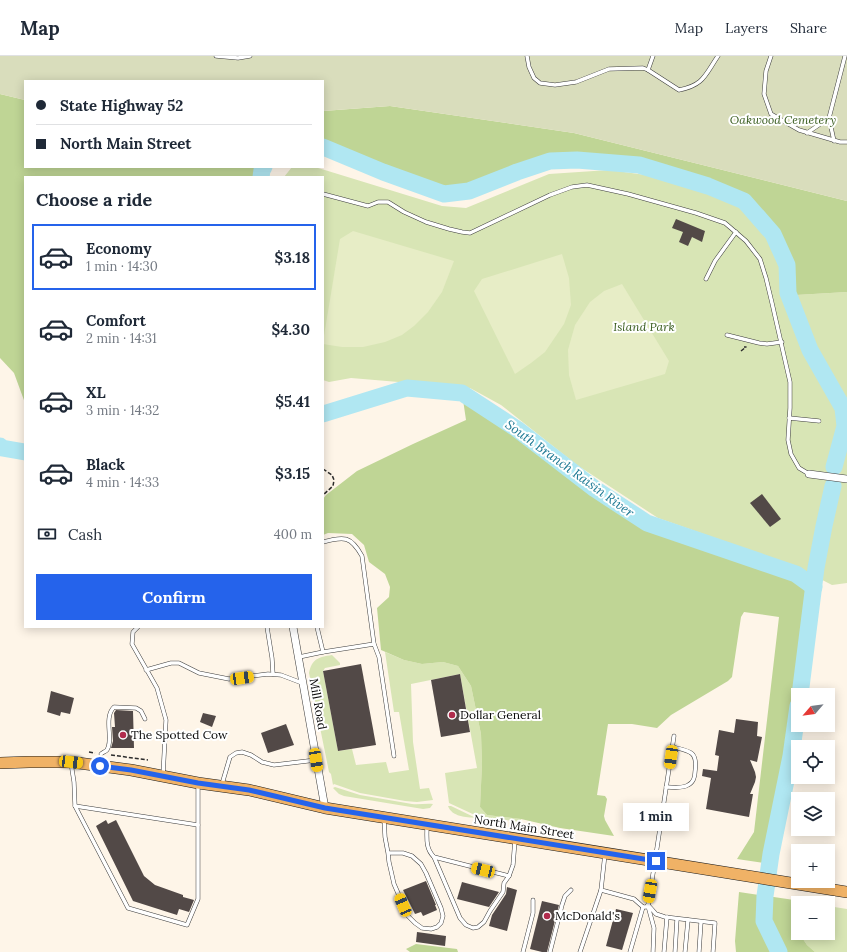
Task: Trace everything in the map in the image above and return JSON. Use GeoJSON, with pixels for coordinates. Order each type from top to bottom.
{"type":"FeatureCollection","features":[{"type":"Feature","properties":{"kind":"main road","name":"North Main Street"},"geometry":{"type":"LineString","coordinates":[[0,763],[71,762],[131,770],[198,783],[249,790],[325,808],[847,892]]}},
{"type":"Feature","properties":{"kind":"street"},"geometry":{"type":"LineString","coordinates":[[809,474],[847,479]]}},
{"type":"Feature","properties":{"kind":"street","name":"Mill Road"},"geometry":{"type":"LineString","coordinates":[[294,628],[325,808]]}},
{"type":"Feature","properties":{"kind":"lane"},"geometry":{"type":"LineString","coordinates":[[216,56],[238,58],[250,56]]}},
{"type":"Feature","properties":{"kind":"lane"},"geometry":{"type":"LineString","coordinates":[[527,56],[529,67],[534,78],[540,83],[555,85],[576,82],[609,69],[643,68],[679,90],[690,88],[701,81],[718,56]]}},
{"type":"Feature","properties":{"kind":"lane"},"geometry":{"type":"LineString","coordinates":[[648,70],[653,56]]}},
{"type":"Feature","properties":{"kind":"lane"},"geometry":{"type":"LineString","coordinates":[[771,56],[766,71],[764,94],[771,114],[807,133],[834,141],[847,142]]}},
{"type":"Feature","properties":{"kind":"lane"},"geometry":{"type":"LineString","coordinates":[[834,141],[829,118],[845,56]]}},
{"type":"Feature","properties":{"kind":"lane"},"geometry":{"type":"LineString","coordinates":[[807,133],[829,118]]}},
{"type":"Feature","properties":{"kind":"lane"},"geometry":{"type":"LineString","coordinates":[[324,194],[368,206],[378,202],[388,202],[404,212],[426,222],[449,229],[470,233],[550,195],[572,187],[587,185],[628,194],[696,213],[725,223],[746,241],[760,260],[782,342],[790,382],[788,440],[791,454],[799,468],[809,474]]}},
{"type":"Feature","properties":{"kind":"lane"},"geometry":{"type":"LineString","coordinates":[[706,279],[715,261],[736,232]]}},
{"type":"Feature","properties":{"kind":"lane"},"geometry":{"type":"LineString","coordinates":[[727,335],[759,343],[767,344],[782,342]]}},
{"type":"Feature","properties":{"kind":"lane"},"geometry":{"type":"LineString","coordinates":[[789,418],[819,421]]}},
{"type":"Feature","properties":{"kind":"lane"},"geometry":{"type":"LineString","coordinates":[[324,542],[335,539],[349,540],[357,547],[362,556],[374,644],[379,657],[394,756]]}},
{"type":"Feature","properties":{"kind":"lane"},"geometry":{"type":"LineString","coordinates":[[137,628],[133,632],[132,644],[156,688],[166,720],[163,776]]}},
{"type":"Feature","properties":{"kind":"lane"},"geometry":{"type":"LineString","coordinates":[[267,628],[273,674]]}},
{"type":"Feature","properties":{"kind":"lane"},"geometry":{"type":"LineString","coordinates":[[317,628],[323,652]]}},
{"type":"Feature","properties":{"kind":"lane"},"geometry":{"type":"LineString","coordinates":[[299,658],[323,652],[374,644]]}},
{"type":"Feature","properties":{"kind":"lane"},"geometry":{"type":"LineString","coordinates":[[146,670],[179,662],[199,673],[229,679],[273,674],[281,675],[303,684]]}},
{"type":"Feature","properties":{"kind":"lane"},"geometry":{"type":"LineString","coordinates":[[101,754],[107,750],[109,743],[111,711],[114,707],[136,708],[141,711],[145,719]]}},
{"type":"Feature","properties":{"kind":"lane"},"geometry":{"type":"LineString","coordinates":[[654,952],[654,928],[648,905],[656,861],[674,736]]}},
{"type":"Feature","properties":{"kind":"lane"},"geometry":{"type":"LineString","coordinates":[[666,786],[682,788],[689,785],[695,777],[697,763],[695,756],[688,750],[672,748]]}},
{"type":"Feature","properties":{"kind":"lane"},"geometry":{"type":"LineString","coordinates":[[221,786],[230,757],[236,752],[251,755],[262,762],[274,765],[316,760]]}},
{"type":"Feature","properties":{"kind":"lane"},"geometry":{"type":"LineString","coordinates":[[71,762],[75,806],[128,908],[186,925],[198,899],[198,783]]}},
{"type":"Feature","properties":{"kind":"lane"},"geometry":{"type":"LineString","coordinates":[[75,806],[198,825]]}},
{"type":"Feature","properties":{"kind":"lane"},"geometry":{"type":"LineString","coordinates":[[384,817],[388,853],[394,884],[408,916],[422,928],[431,929],[437,927],[441,923],[443,916],[442,912],[421,864],[412,856],[403,853],[388,853]]}},
{"type":"Feature","properties":{"kind":"lane"},"geometry":{"type":"LineString","coordinates":[[427,824],[428,848],[434,857],[460,918],[466,925],[473,928],[478,927],[484,922],[503,892],[504,883],[509,876],[512,865],[515,838]]}},
{"type":"Feature","properties":{"kind":"lane"},"geometry":{"type":"LineString","coordinates":[[580,952],[601,890],[606,853]]}},
{"type":"Feature","properties":{"kind":"lane"},"geometry":{"type":"LineString","coordinates":[[434,857],[509,876]]}},
{"type":"Feature","properties":{"kind":"lane"},"geometry":{"type":"LineString","coordinates":[[550,952],[562,905],[566,896],[571,890]]}},
{"type":"Feature","properties":{"kind":"lane"},"geometry":{"type":"LineString","coordinates":[[601,890],[634,899],[643,907]]}},
{"type":"Feature","properties":{"kind":"lane"},"geometry":{"type":"LineString","coordinates":[[523,952],[533,913],[533,900]]}},
{"type":"Feature","properties":{"kind":"lane"},"geometry":{"type":"LineString","coordinates":[[643,907],[648,905]]}},
{"type":"Feature","properties":{"kind":"lane"},"geometry":{"type":"LineString","coordinates":[[648,905],[656,914],[667,918],[715,923],[713,952]]}},
{"type":"Feature","properties":{"kind":"lane"},"geometry":{"type":"LineString","coordinates":[[630,952],[643,907]]}},
{"type":"Feature","properties":{"kind":"lane"},"geometry":{"type":"LineString","coordinates":[[664,952],[667,918]]}},
{"type":"Feature","properties":{"kind":"lane"},"geometry":{"type":"LineString","coordinates":[[675,952],[677,919]]}},
{"type":"Feature","properties":{"kind":"lane"},"geometry":{"type":"LineString","coordinates":[[685,952],[688,920]]}},
{"type":"Feature","properties":{"kind":"lane"},"geometry":{"type":"LineString","coordinates":[[699,952],[701,922]]}},
{"type":"Feature","properties":{"kind":"path"},"geometry":{"type":"LineString","coordinates":[[324,470],[332,475],[334,480],[333,486],[324,494]]}},
{"type":"Feature","properties":{"kind":"path"},"geometry":{"type":"LineString","coordinates":[[89,752],[148,760]]}},
{"type":"Feature","properties":{"kind":"green space","name":"Oakwood Cemetery"},"geometry":{"type":"Polygon","coordinates":[[[0,56],[847,56],[847,201],[574,133],[390,106],[324,111],[324,80],[24,80],[24,100],[0,94],[0,56]]]}},
{"type":"Feature","properties":{"kind":"green space"},"geometry":{"type":"Polygon","coordinates":[[[0,94],[24,100],[24,168],[263,168],[261,176],[24,176],[24,400],[14,373],[0,358],[0,94]]]}},
{"type":"Feature","properties":{"kind":"green space"},"geometry":{"type":"Polygon","coordinates":[[[390,106],[574,133],[847,201],[847,292],[796,295],[788,293],[787,265],[773,234],[744,201],[708,186],[639,165],[577,160],[550,161],[469,191],[444,194],[324,147],[324,111],[390,106]]]}},
{"type":"Feature","properties":{"kind":"green space","name":"Island Park"},"geometry":{"type":"Polygon","coordinates":[[[291,168],[318,168],[442,206],[466,208],[549,174],[609,170],[668,178],[712,190],[743,203],[758,220],[796,295],[847,292],[847,583],[832,585],[797,567],[658,518],[577,465],[501,405],[470,388],[351,378],[329,382],[324,380],[324,176],[285,176],[291,168]]]}},
{"type":"Feature","properties":{"kind":"green space"},"geometry":{"type":"Polygon","coordinates":[[[353,231],[454,261],[442,292],[428,312],[414,326],[402,335],[385,342],[363,347],[342,347],[324,344],[324,336],[340,239],[353,231]]]}},
{"type":"Feature","properties":{"kind":"green space"},"geometry":{"type":"Polygon","coordinates":[[[562,254],[569,278],[571,305],[564,324],[545,352],[515,374],[474,291],[482,279],[562,254]]]}},
{"type":"Feature","properties":{"kind":"green space"},"geometry":{"type":"Polygon","coordinates":[[[622,284],[669,361],[665,374],[576,400],[569,375],[568,350],[575,325],[590,302],[604,291],[622,284]]]}},
{"type":"Feature","properties":{"kind":"green space"},"geometry":{"type":"Polygon","coordinates":[[[462,393],[517,429],[595,489],[647,523],[795,574],[814,587],[801,688],[791,688],[791,732],[794,732],[793,740],[791,740],[791,756],[770,864],[737,859],[754,832],[779,617],[744,612],[741,617],[732,677],[728,681],[671,715],[657,728],[632,724],[608,724],[597,795],[605,796],[607,799],[604,816],[614,836],[560,828],[521,819],[487,815],[480,807],[482,764],[481,734],[471,686],[458,666],[443,662],[422,664],[404,660],[381,650],[377,608],[389,597],[390,587],[385,574],[369,562],[364,545],[352,534],[328,533],[324,535],[324,498],[326,495],[357,471],[466,420],[462,393]]]}},
{"type":"Feature","properties":{"kind":"green space"},"geometry":{"type":"Polygon","coordinates":[[[385,652],[404,660],[422,664],[443,662],[458,666],[471,686],[481,734],[482,764],[480,807],[487,815],[521,819],[520,822],[477,816],[449,803],[445,773],[477,768],[460,674],[411,684],[413,742],[420,789],[429,788],[433,800],[417,802],[405,801],[360,793],[334,784],[333,785],[309,673],[310,668],[316,660],[332,655],[340,663],[340,665],[325,668],[323,671],[338,751],[352,749],[356,765],[386,762],[389,773],[409,770],[399,712],[394,712],[385,652]]]}},
{"type":"Feature","properties":{"kind":"green space"},"geometry":{"type":"Polygon","coordinates":[[[335,787],[360,795],[412,804],[433,804],[430,808],[423,809],[344,796],[339,794],[333,788],[335,787]]]}},
{"type":"Feature","properties":{"kind":"green space"},"geometry":{"type":"Polygon","coordinates":[[[448,806],[476,818],[464,817],[456,814],[450,810],[448,806]]]}},
{"type":"Feature","properties":{"kind":"green space"},"geometry":{"type":"Polygon","coordinates":[[[739,892],[791,900],[791,940],[804,940],[815,952],[736,952],[735,941],[739,892]]]}},
{"type":"Feature","properties":{"kind":"green space"},"geometry":{"type":"Polygon","coordinates":[[[835,907],[847,909],[847,952],[815,952],[804,940],[835,940],[835,907]]]}},
{"type":"Feature","properties":{"kind":"green space"},"geometry":{"type":"Polygon","coordinates":[[[416,944],[457,949],[458,952],[410,952],[406,949],[416,944]]]}},
{"type":"Feature","properties":{"kind":"building"},"geometry":{"type":"Polygon","coordinates":[[[676,219],[705,231],[702,242],[692,237],[688,246],[679,242],[683,232],[672,228],[676,219]]]}},
{"type":"Feature","properties":{"kind":"building"},"geometry":{"type":"Polygon","coordinates":[[[762,494],[781,519],[770,527],[750,503],[762,494]]]}},
{"type":"Feature","properties":{"kind":"building"},"geometry":{"type":"Polygon","coordinates":[[[361,664],[376,745],[338,751],[323,671],[361,664]]]}},
{"type":"Feature","properties":{"kind":"building"},"geometry":{"type":"Polygon","coordinates":[[[460,674],[470,732],[441,737],[431,680],[460,674]]]}},
{"type":"Feature","properties":{"kind":"building"},"geometry":{"type":"Polygon","coordinates":[[[51,691],[74,698],[70,714],[61,712],[60,716],[47,712],[51,691]]]}},
{"type":"Feature","properties":{"kind":"building","name":"The Spotted Cow"},"geometry":{"type":"Polygon","coordinates":[[[116,710],[133,711],[134,748],[111,748],[113,741],[112,727],[115,727],[114,713],[116,710]]]}},
{"type":"Feature","properties":{"kind":"building"},"geometry":{"type":"Polygon","coordinates":[[[203,713],[216,716],[212,727],[200,722],[203,713]]]}},
{"type":"Feature","properties":{"kind":"building"},"geometry":{"type":"Polygon","coordinates":[[[736,719],[758,722],[757,736],[762,737],[757,762],[750,760],[756,777],[750,794],[753,794],[749,817],[706,809],[711,778],[702,776],[703,769],[717,771],[719,756],[715,755],[719,730],[734,733],[736,719]]]}},
{"type":"Feature","properties":{"kind":"building"},"geometry":{"type":"Polygon","coordinates":[[[286,724],[294,745],[268,753],[261,733],[286,724]]]}},
{"type":"Feature","properties":{"kind":"building"},"geometry":{"type":"Polygon","coordinates":[[[106,820],[108,824],[116,820],[144,876],[155,885],[194,900],[189,912],[179,909],[177,915],[133,901],[96,826],[106,820]]]}},
{"type":"Feature","properties":{"kind":"building"},"geometry":{"type":"Polygon","coordinates":[[[426,881],[437,910],[423,916],[421,912],[415,914],[403,890],[426,881]]]}},
{"type":"Feature","properties":{"kind":"building"},"geometry":{"type":"Polygon","coordinates":[[[462,882],[499,892],[489,907],[457,899],[462,882]]]}},
{"type":"Feature","properties":{"kind":"building"},"geometry":{"type":"Polygon","coordinates":[[[507,887],[517,890],[507,931],[489,926],[492,915],[506,894],[507,887]]]}},
{"type":"Feature","properties":{"kind":"building","name":"McDonald's"},"geometry":{"type":"Polygon","coordinates":[[[542,901],[559,905],[547,952],[530,949],[542,901]]]}},
{"type":"Feature","properties":{"kind":"building"},"geometry":{"type":"Polygon","coordinates":[[[616,909],[633,913],[622,950],[606,946],[616,909]]]}},
{"type":"Feature","properties":{"kind":"building"},"geometry":{"type":"Polygon","coordinates":[[[417,932],[446,936],[445,946],[416,942],[417,932]]]}},
{"type":"Feature","properties":{"kind":"waterway","name":"South Branch Raisin River"},"geometry":{"type":"LineString","coordinates":[[324,147],[383,172],[444,194],[469,191],[550,161],[577,160],[639,165],[708,186],[744,201],[773,234],[787,265],[788,293],[810,350],[843,408],[845,426],[834,467]]}},
{"type":"Feature","properties":{"kind":"waterway","name":"South Branch Raisin River"},"geometry":{"type":"LineString","coordinates":[[261,176],[263,168]]}},
{"type":"Feature","properties":{"kind":"waterway","name":"South Branch Raisin River"},"geometry":{"type":"LineString","coordinates":[[324,414],[407,388],[462,393],[517,429],[595,489],[647,523],[796,574],[814,587]]}},
{"type":"Feature","properties":{"kind":"waterway","name":"South Branch Raisin River"},"geometry":{"type":"LineString","coordinates":[[0,446],[2,448],[24,452]]}},
{"type":"Feature","properties":{"kind":"waterway","name":"South Branch Raisin River"},"geometry":{"type":"LineString","coordinates":[[801,688],[816,568],[833,486]]}},
{"type":"Feature","properties":{"kind":"waterway","name":"South Branch Raisin River"},"geometry":{"type":"LineString","coordinates":[[779,952],[764,921],[765,896],[771,854],[791,756],[794,732]]}},
{"type":"Feature","properties":{"kind":"place","name":"Dollar General"},"geometry":{"type":"Point","coordinates":[452,715]}},
{"type":"Feature","properties":{"kind":"place","name":"The Spotted Cow"},"geometry":{"type":"Point","coordinates":[123,735]}},
{"type":"Feature","properties":{"kind":"place","name":"McDonald's"},"geometry":{"type":"Point","coordinates":[547,916]}},
{"type":"Feature","properties":{"kind":"route"},"geometry":{"type":"LineString","coordinates":[[100,766],[249,790],[325,808],[656,861]]}}]}
